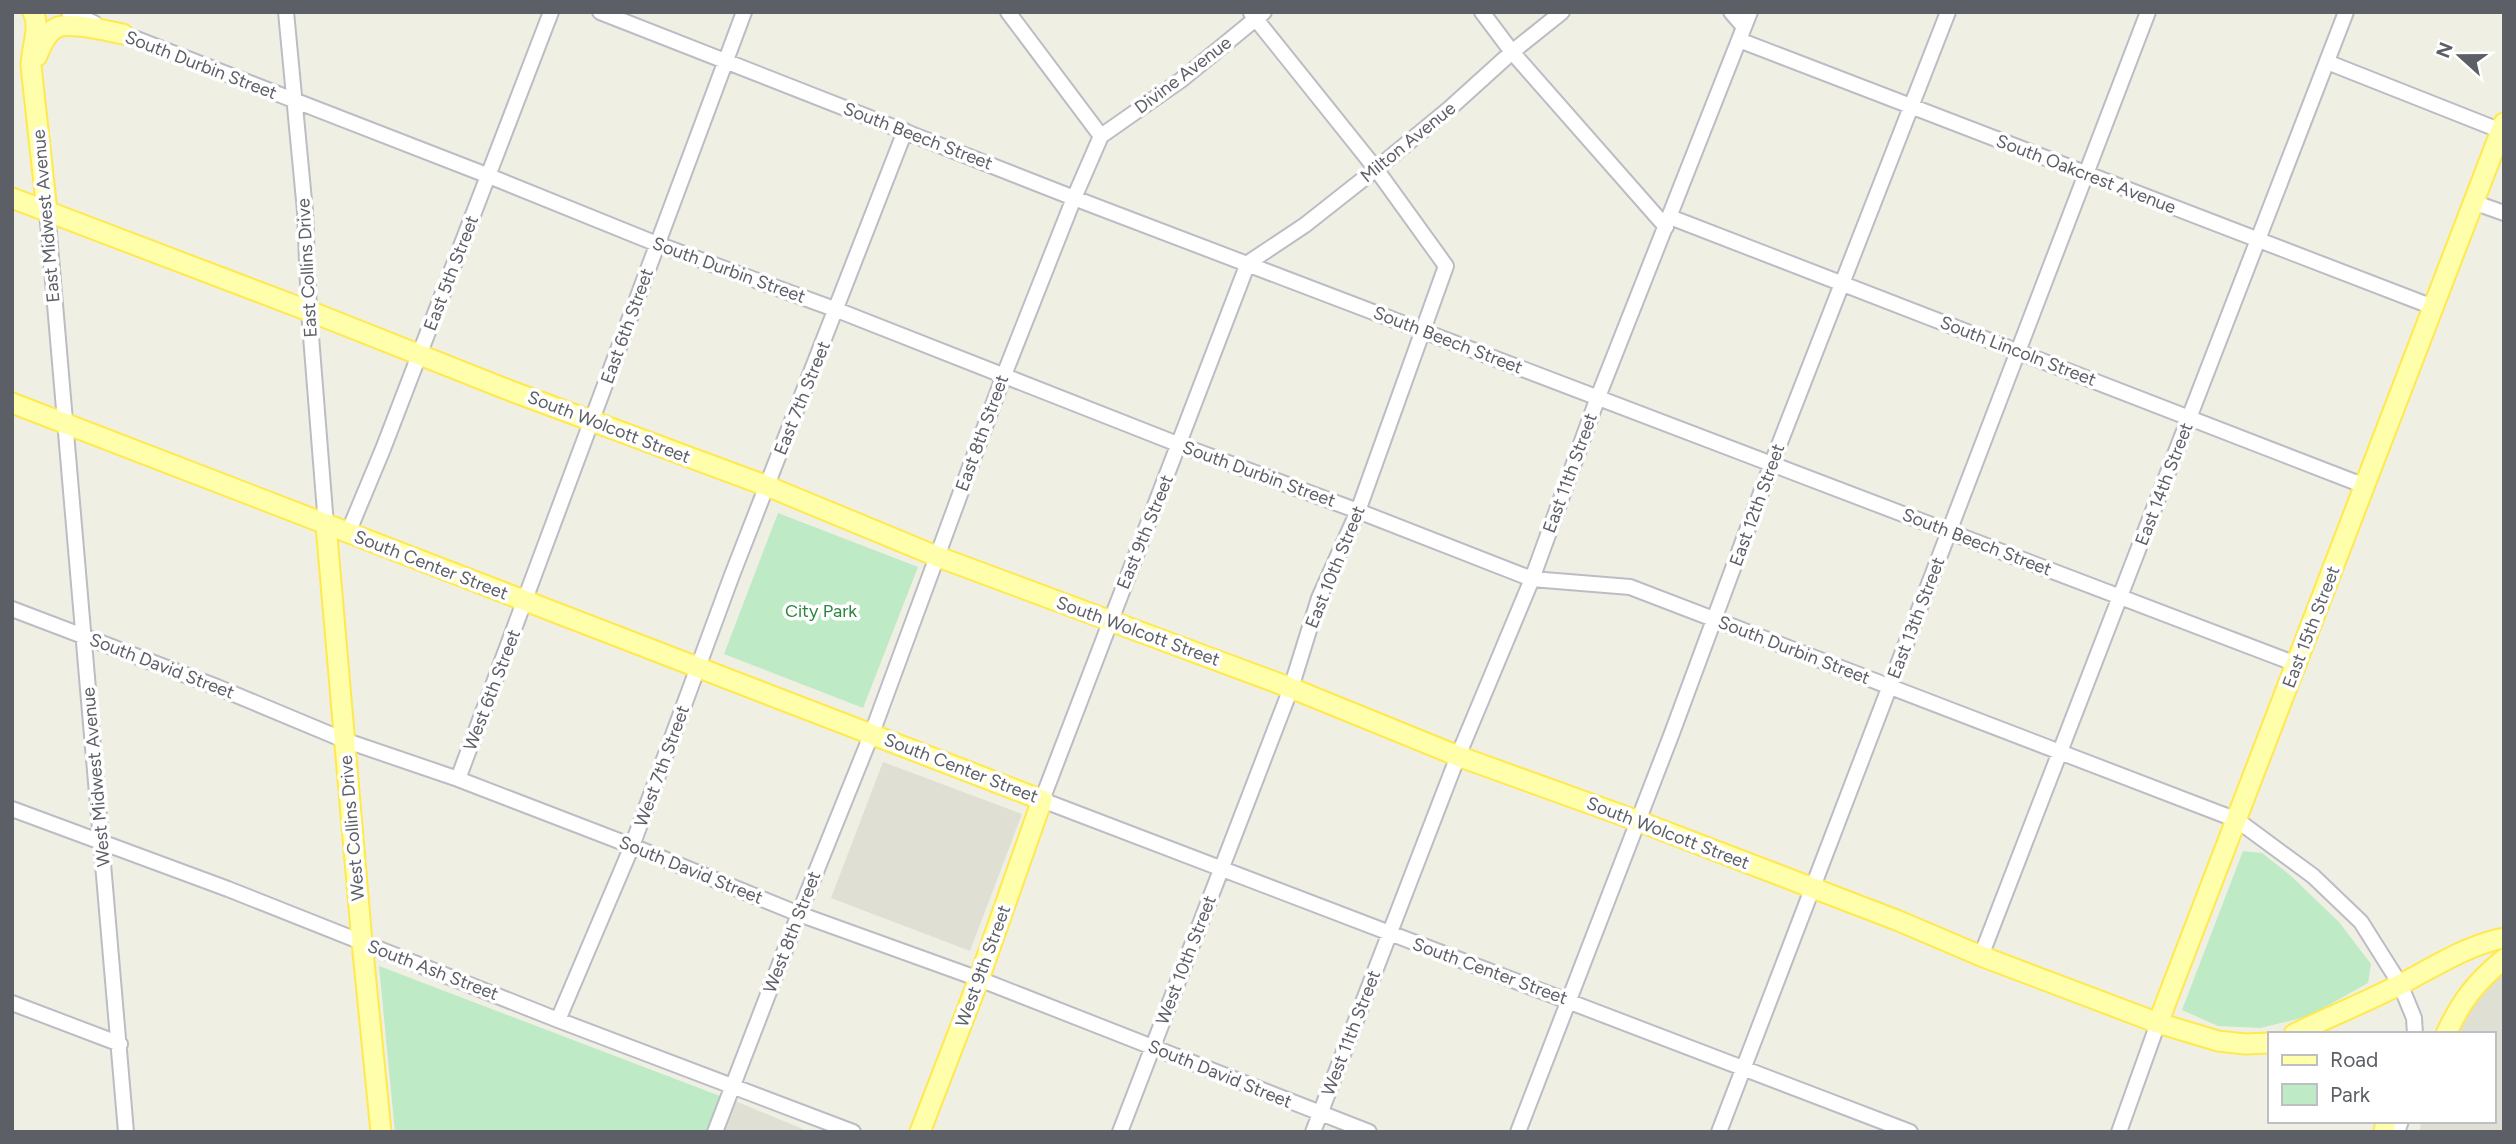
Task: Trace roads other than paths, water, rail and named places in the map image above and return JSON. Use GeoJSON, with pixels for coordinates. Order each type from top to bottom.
{"type":"FeatureCollection","features":[{"type":"Feature","properties":{"kind":"main road","name":"East Midwest Avenue"},"geometry":{"type":"LineString","coordinates":[[33,12],[37,26],[32,47],[32,66],[47,211]]}},
{"type":"Feature","properties":{"kind":"main road"},"geometry":{"type":"LineString","coordinates":[[32,66],[45,38],[56,28],[74,26],[122,34]]}},
{"type":"Feature","properties":{"kind":"main road","name":"East 15th Street"},"geometry":{"type":"LineString","coordinates":[[2158,1023],[2503,128]]}},
{"type":"Feature","properties":{"kind":"main road","name":"South Wolcott Street"},"geometry":{"type":"LineString","coordinates":[[12,198],[766,486],[936,555],[1291,688],[1458,756],[1639,821],[2158,1023],[2218,1041],[2268,1044]]}},
{"type":"Feature","properties":{"kind":"main road","name":"South Center Street"},"geometry":{"type":"LineString","coordinates":[[12,403],[1042,800]]}},
{"type":"Feature","properties":{"kind":"main road","name":"West Collins Drive"},"geometry":{"type":"LineString","coordinates":[[326,525],[381,1132]]}},
{"type":"Feature","properties":{"kind":"main road","name":"West 9th Street"},"geometry":{"type":"LineString","coordinates":[[920,1132],[979,979],[1042,800]]}},
{"type":"Feature","properties":{"kind":"main road"},"geometry":{"type":"LineString","coordinates":[[2298,1032],[2444,960],[2504,938]]}},
{"type":"Feature","properties":{"kind":"main road"},"geometry":{"type":"LineString","coordinates":[[2446,1032],[2458,1007],[2479,979],[2504,959]]}},
{"type":"Feature","properties":{"kind":"street","name":"South Durbin Street"},"geometry":{"type":"LineString","coordinates":[[69,12],[657,244],[836,310],[1532,579],[1630,586],[2237,820],[2313,876],[2361,922],[2400,984],[2414,1018],[2415,1032]]}},
{"type":"Feature","properties":{"kind":"street","name":"East Collins Drive"},"geometry":{"type":"LineString","coordinates":[[286,12],[305,211],[309,311],[326,525]]}},
{"type":"Feature","properties":{"kind":"street","name":"East 5th Street"},"geometry":{"type":"LineString","coordinates":[[348,533],[420,355],[551,12]]}},
{"type":"Feature","properties":{"kind":"street","name":"South Beech Street"},"geometry":{"type":"LineString","coordinates":[[600,12],[1074,198],[2297,664]]}},
{"type":"Feature","properties":{"kind":"street","name":"East 6th Street"},"geometry":{"type":"LineString","coordinates":[[525,601],[744,12]]}},
{"type":"Feature","properties":{"kind":"street"},"geometry":{"type":"LineString","coordinates":[[1008,12],[1101,136]]}},
{"type":"Feature","properties":{"kind":"street","name":"South Lincoln Street"},"geometry":{"type":"LineString","coordinates":[[1482,12],[1512,52],[1668,222],[1841,283],[2365,486]]}},
{"type":"Feature","properties":{"kind":"street","name":"Milton Avenue"},"geometry":{"type":"LineString","coordinates":[[1248,263],[1305,225],[1376,169],[1562,12]]}},
{"type":"Feature","properties":{"kind":"street"},"geometry":{"type":"LineString","coordinates":[[1731,12],[1741,34]]}},
{"type":"Feature","properties":{"kind":"street","name":"East 11th Street"},"geometry":{"type":"LineString","coordinates":[[1390,935],[1458,756],[1532,579],[1598,397],[1749,12]]}},
{"type":"Feature","properties":{"kind":"street","name":"East 12th Street"},"geometry":{"type":"LineString","coordinates":[[1518,1132],[1639,821],[1841,283],[1948,12]]}},
{"type":"Feature","properties":{"kind":"street","name":"East 13th Street"},"geometry":{"type":"LineString","coordinates":[[1719,1132],[2148,12]]}},
{"type":"Feature","properties":{"kind":"street","name":"East 14th Street"},"geometry":{"type":"LineString","coordinates":[[1982,956],[2346,12]]}},
{"type":"Feature","properties":{"kind":"street"},"geometry":{"type":"LineString","coordinates":[[1257,14],[1376,169]]}},
{"type":"Feature","properties":{"kind":"street","name":"Divine Avenue"},"geometry":{"type":"LineString","coordinates":[[1101,136],[1181,79],[1257,14]]}},
{"type":"Feature","properties":{"kind":"street","name":"South Oakcrest Avenue"},"geometry":{"type":"LineString","coordinates":[[1741,34],[1912,107],[2433,307]]}},
{"type":"Feature","properties":{"kind":"street"},"geometry":{"type":"LineString","coordinates":[[2327,62],[2503,128]]}},
{"type":"Feature","properties":{"kind":"street","name":"East 7th Street"},"geometry":{"type":"LineString","coordinates":[[698,666],[905,131]]}},
{"type":"Feature","properties":{"kind":"street","name":"East 8th Street"},"geometry":{"type":"LineString","coordinates":[[872,733],[1004,375],[1101,136]]}},
{"type":"Feature","properties":{"kind":"street","name":"East 10th Street"},"geometry":{"type":"LineString","coordinates":[[1222,867],[1291,688],[1319,598],[1358,510],[1446,266],[1376,169]]}},
{"type":"Feature","properties":{"kind":"street"},"geometry":{"type":"LineString","coordinates":[[2473,202],[2504,213]]}},
{"type":"Feature","properties":{"kind":"street","name":"East Midwest Avenue"},"geometry":{"type":"LineString","coordinates":[[47,211],[64,422]]}},
{"type":"Feature","properties":{"kind":"street","name":"East 9th Street"},"geometry":{"type":"LineString","coordinates":[[1042,800],[1248,263]]}},
{"type":"Feature","properties":{"kind":"street","name":"West Midwest Avenue"},"geometry":{"type":"LineString","coordinates":[[64,422],[126,1132]]}},
{"type":"Feature","properties":{"kind":"street","name":"West 6th Street"},"geometry":{"type":"LineString","coordinates":[[458,779],[525,601]]}},
{"type":"Feature","properties":{"kind":"street","name":"South David Street"},"geometry":{"type":"LineString","coordinates":[[12,609],[344,740],[458,779],[799,914],[979,979],[1369,1132]]}},
{"type":"Feature","properties":{"kind":"street","name":"West 7th Street"},"geometry":{"type":"LineString","coordinates":[[558,1020],[632,846],[698,666]]}},
{"type":"Feature","properties":{"kind":"street","name":"West 8th Street"},"geometry":{"type":"LineString","coordinates":[[715,1132],[872,733]]}},
{"type":"Feature","properties":{"kind":"street","name":"South Center Street"},"geometry":{"type":"LineString","coordinates":[[1042,800],[1910,1132]]}},
{"type":"Feature","properties":{"kind":"street","name":"South Ash Street"},"geometry":{"type":"LineString","coordinates":[[12,809],[853,1132]]}},
{"type":"Feature","properties":{"kind":"street","name":"West 10th Street"},"geometry":{"type":"LineString","coordinates":[[1120,1132],[1222,867]]}},
{"type":"Feature","properties":{"kind":"street","name":"West 11th Street"},"geometry":{"type":"LineString","coordinates":[[1313,1132],[1390,935]]}},
{"type":"Feature","properties":{"kind":"street"},"geometry":{"type":"LineString","coordinates":[[12,1003],[120,1044]]}},
{"type":"Feature","properties":{"kind":"street","name":"East 15th Street"},"geometry":{"type":"LineString","coordinates":[[2119,1132],[2158,1023]]}},
{"type":"Feature","properties":{"kind":"park label","name":"City Park"},"geometry":{"type":"Point","coordinates":[821,611]}}]}
